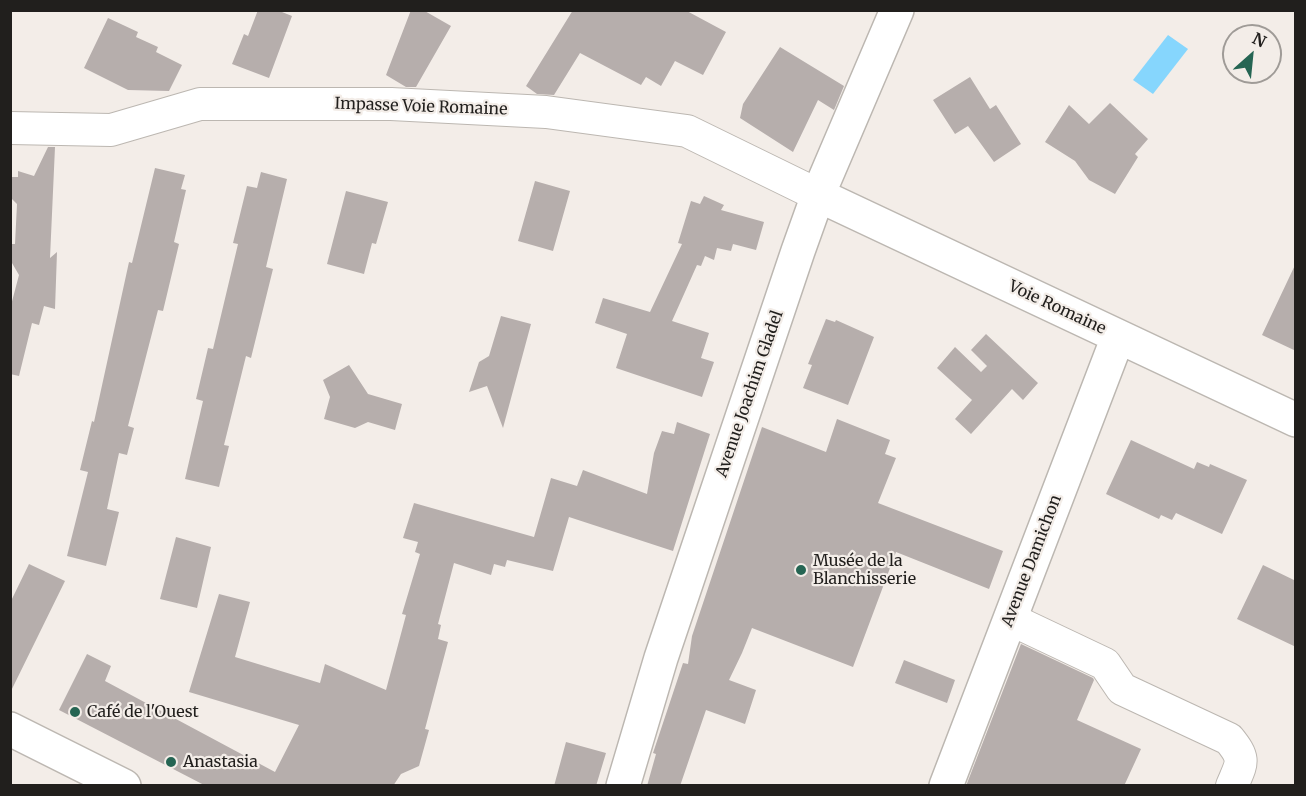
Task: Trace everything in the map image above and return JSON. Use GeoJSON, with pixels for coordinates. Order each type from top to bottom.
{"type":"FeatureCollection","features":[{"type":"Feature","properties":{"kind":"street","name":"Avenue Joachim Gladel"},"geometry":{"type":"LineString","coordinates":[[623,786],[661,658],[798,251],[818,195],[897,10]]}},
{"type":"Feature","properties":{"kind":"street","name":"Impasse Voie Romaine"},"geometry":{"type":"LineString","coordinates":[[10,128],[111,130],[200,104],[391,104],[546,112],[687,131],[818,195]]}},
{"type":"Feature","properties":{"kind":"street","name":"Voie Romaine"},"geometry":{"type":"LineString","coordinates":[[818,195],[1296,420]]}},
{"type":"Feature","properties":{"kind":"street","name":"Avenue Damichon"},"geometry":{"type":"LineString","coordinates":[[946,786],[1118,337]]}},
{"type":"Feature","properties":{"kind":"street"},"geometry":{"type":"LineString","coordinates":[[1010,619],[1105,664],[1122,689],[1228,739],[1239,751],[1241,764],[1232,786]]}},
{"type":"Feature","properties":{"kind":"street"},"geometry":{"type":"LineString","coordinates":[[10,729],[82,775],[124,786]]}},
{"type":"Feature","properties":{"kind":"water"},"geometry":{"type":"Polygon","coordinates":[[[1168,35],[1188,49],[1153,94],[1133,80],[1168,35]]]}},
{"type":"Feature","properties":{"kind":"building"},"geometry":{"type":"Polygon","coordinates":[[[258,10],[277,10],[292,16],[269,78],[232,64],[244,34],[248,36],[258,10]]]}},
{"type":"Feature","properties":{"kind":"building"},"geometry":{"type":"Polygon","coordinates":[[[411,10],[423,10],[451,26],[416,87],[406,87],[386,75],[411,10]]]}},
{"type":"Feature","properties":{"kind":"building"},"geometry":{"type":"Polygon","coordinates":[[[573,10],[685,10],[726,32],[703,75],[675,61],[661,86],[646,77],[641,85],[580,53],[554,95],[537,94],[526,86],[573,10]]]}},
{"type":"Feature","properties":{"kind":"building"},"geometry":{"type":"Polygon","coordinates":[[[108,18],[138,32],[136,37],[158,47],[156,52],[182,65],[169,91],[128,90],[84,68],[108,18]]]}},
{"type":"Feature","properties":{"kind":"building"},"geometry":{"type":"Polygon","coordinates":[[[780,47],[844,86],[834,110],[818,100],[793,152],[740,118],[743,104],[780,47]]]}},
{"type":"Feature","properties":{"kind":"building"},"geometry":{"type":"Polygon","coordinates":[[[970,77],[990,109],[996,105],[1021,144],[994,162],[968,126],[955,134],[933,100],[970,77]]]}},
{"type":"Feature","properties":{"kind":"building"},"geometry":{"type":"Polygon","coordinates":[[[1110,103],[1148,139],[1135,154],[1138,157],[1115,194],[1089,180],[1075,161],[1045,142],[1069,105],[1089,124],[1110,103]]]}},
{"type":"Feature","properties":{"kind":"building"},"geometry":{"type":"Polygon","coordinates":[[[48,147],[55,147],[50,258],[57,252],[55,309],[44,306],[39,325],[32,323],[19,376],[10,374],[10,309],[19,275],[12,263],[17,204],[10,197],[10,177],[18,177],[18,171],[34,176],[48,147]]]}},
{"type":"Feature","properties":{"kind":"building"},"geometry":{"type":"Polygon","coordinates":[[[155,168],[185,175],[181,189],[186,190],[174,242],[179,244],[163,311],[158,310],[128,426],[134,428],[127,455],[119,453],[107,509],[119,512],[106,566],[67,556],[88,472],[80,470],[92,421],[94,422],[129,262],[132,263],[155,168]]]}},
{"type":"Feature","properties":{"kind":"building"},"geometry":{"type":"Polygon","coordinates":[[[261,172],[287,179],[266,267],[273,269],[251,358],[246,356],[224,445],[229,446],[219,487],[185,479],[203,401],[196,399],[208,348],[213,349],[238,244],[233,243],[247,186],[257,188],[261,172]]]}},
{"type":"Feature","properties":{"kind":"building"},"geometry":{"type":"Polygon","coordinates":[[[535,181],[570,191],[553,251],[518,241],[535,181]]]}},
{"type":"Feature","properties":{"kind":"building"},"geometry":{"type":"Polygon","coordinates":[[[346,191],[388,202],[376,244],[372,243],[364,274],[327,264],[346,191]]]}},
{"type":"Feature","properties":{"kind":"building"},"geometry":{"type":"Polygon","coordinates":[[[704,196],[724,205],[721,210],[764,222],[756,250],[733,244],[731,251],[717,248],[714,260],[705,256],[701,266],[697,265],[672,321],[709,333],[701,358],[714,362],[702,397],[616,368],[627,334],[595,323],[603,298],[650,312],[682,244],[678,243],[691,201],[700,204],[704,196]]]}},
{"type":"Feature","properties":{"kind":"building"},"geometry":{"type":"Polygon","coordinates":[[[1296,263],[1296,351],[1262,335],[1296,263]]]}},
{"type":"Feature","properties":{"kind":"building"},"geometry":{"type":"Polygon","coordinates":[[[501,316],[531,324],[503,428],[487,386],[469,392],[479,362],[489,356],[501,316]]]}},
{"type":"Feature","properties":{"kind":"building"},"geometry":{"type":"Polygon","coordinates":[[[826,319],[835,322],[836,320],[874,337],[848,405],[803,388],[812,365],[808,364],[826,319]]]}},
{"type":"Feature","properties":{"kind":"building"},"geometry":{"type":"Polygon","coordinates":[[[986,334],[1038,383],[1023,400],[1012,389],[971,434],[955,419],[972,400],[937,368],[955,347],[981,372],[987,366],[971,350],[986,334]]]}},
{"type":"Feature","properties":{"kind":"building"},"geometry":{"type":"Polygon","coordinates":[[[349,365],[368,394],[402,404],[395,430],[368,422],[355,428],[324,419],[330,397],[323,380],[349,365]]]}},
{"type":"Feature","properties":{"kind":"building","name":"Musée de la Blanchisserie"},"geometry":{"type":"Polygon","coordinates":[[[837,419],[890,440],[885,454],[896,458],[878,503],[1003,551],[989,589],[896,552],[853,667],[752,628],[729,680],[756,690],[745,724],[706,710],[680,786],[647,786],[656,754],[653,753],[683,663],[688,664],[692,636],[762,427],[826,452],[837,419]]]}},
{"type":"Feature","properties":{"kind":"building"},"geometry":{"type":"Polygon","coordinates":[[[677,422],[710,434],[673,551],[569,517],[553,571],[507,560],[505,567],[494,564],[491,575],[454,563],[438,624],[441,625],[438,639],[448,642],[425,729],[429,730],[419,766],[401,774],[393,786],[206,786],[59,710],[87,654],[111,666],[105,681],[275,772],[299,725],[189,692],[219,594],[250,602],[235,657],[320,683],[325,664],[386,690],[406,615],[402,614],[420,554],[415,552],[418,542],[403,538],[414,503],[534,537],[551,478],[577,486],[583,470],[647,494],[654,453],[662,431],[674,434],[677,422]]]}},
{"type":"Feature","properties":{"kind":"building"},"geometry":{"type":"Polygon","coordinates":[[[1131,440],[1194,469],[1197,462],[1209,467],[1210,464],[1247,480],[1222,534],[1176,513],[1172,520],[1161,515],[1159,519],[1106,494],[1131,440]]]}},
{"type":"Feature","properties":{"kind":"building"},"geometry":{"type":"Polygon","coordinates":[[[176,537],[211,547],[197,608],[160,599],[176,537]]]}},
{"type":"Feature","properties":{"kind":"building"},"geometry":{"type":"Polygon","coordinates":[[[29,564],[65,581],[10,693],[10,603],[29,564]]]}},
{"type":"Feature","properties":{"kind":"building"},"geometry":{"type":"Polygon","coordinates":[[[1263,565],[1296,581],[1296,647],[1237,619],[1263,565]]]}},
{"type":"Feature","properties":{"kind":"building"},"geometry":{"type":"Polygon","coordinates":[[[1021,644],[1093,678],[1077,720],[1141,749],[1124,786],[966,786],[1021,644]]]}},
{"type":"Feature","properties":{"kind":"building"},"geometry":{"type":"Polygon","coordinates":[[[904,660],[955,680],[947,703],[895,683],[904,660]]]}},
{"type":"Feature","properties":{"kind":"building"},"geometry":{"type":"Polygon","coordinates":[[[566,742],[606,753],[596,786],[554,786],[566,742]]]}},
{"type":"Feature","properties":{"kind":"place","name":"Musée de la Blanchisserie"},"geometry":{"type":"Point","coordinates":[801,570]}},
{"type":"Feature","properties":{"kind":"place","name":"Café de l'Ouest"},"geometry":{"type":"Point","coordinates":[75,712]}},
{"type":"Feature","properties":{"kind":"place","name":"Anastasia"},"geometry":{"type":"Point","coordinates":[171,762]}}]}
